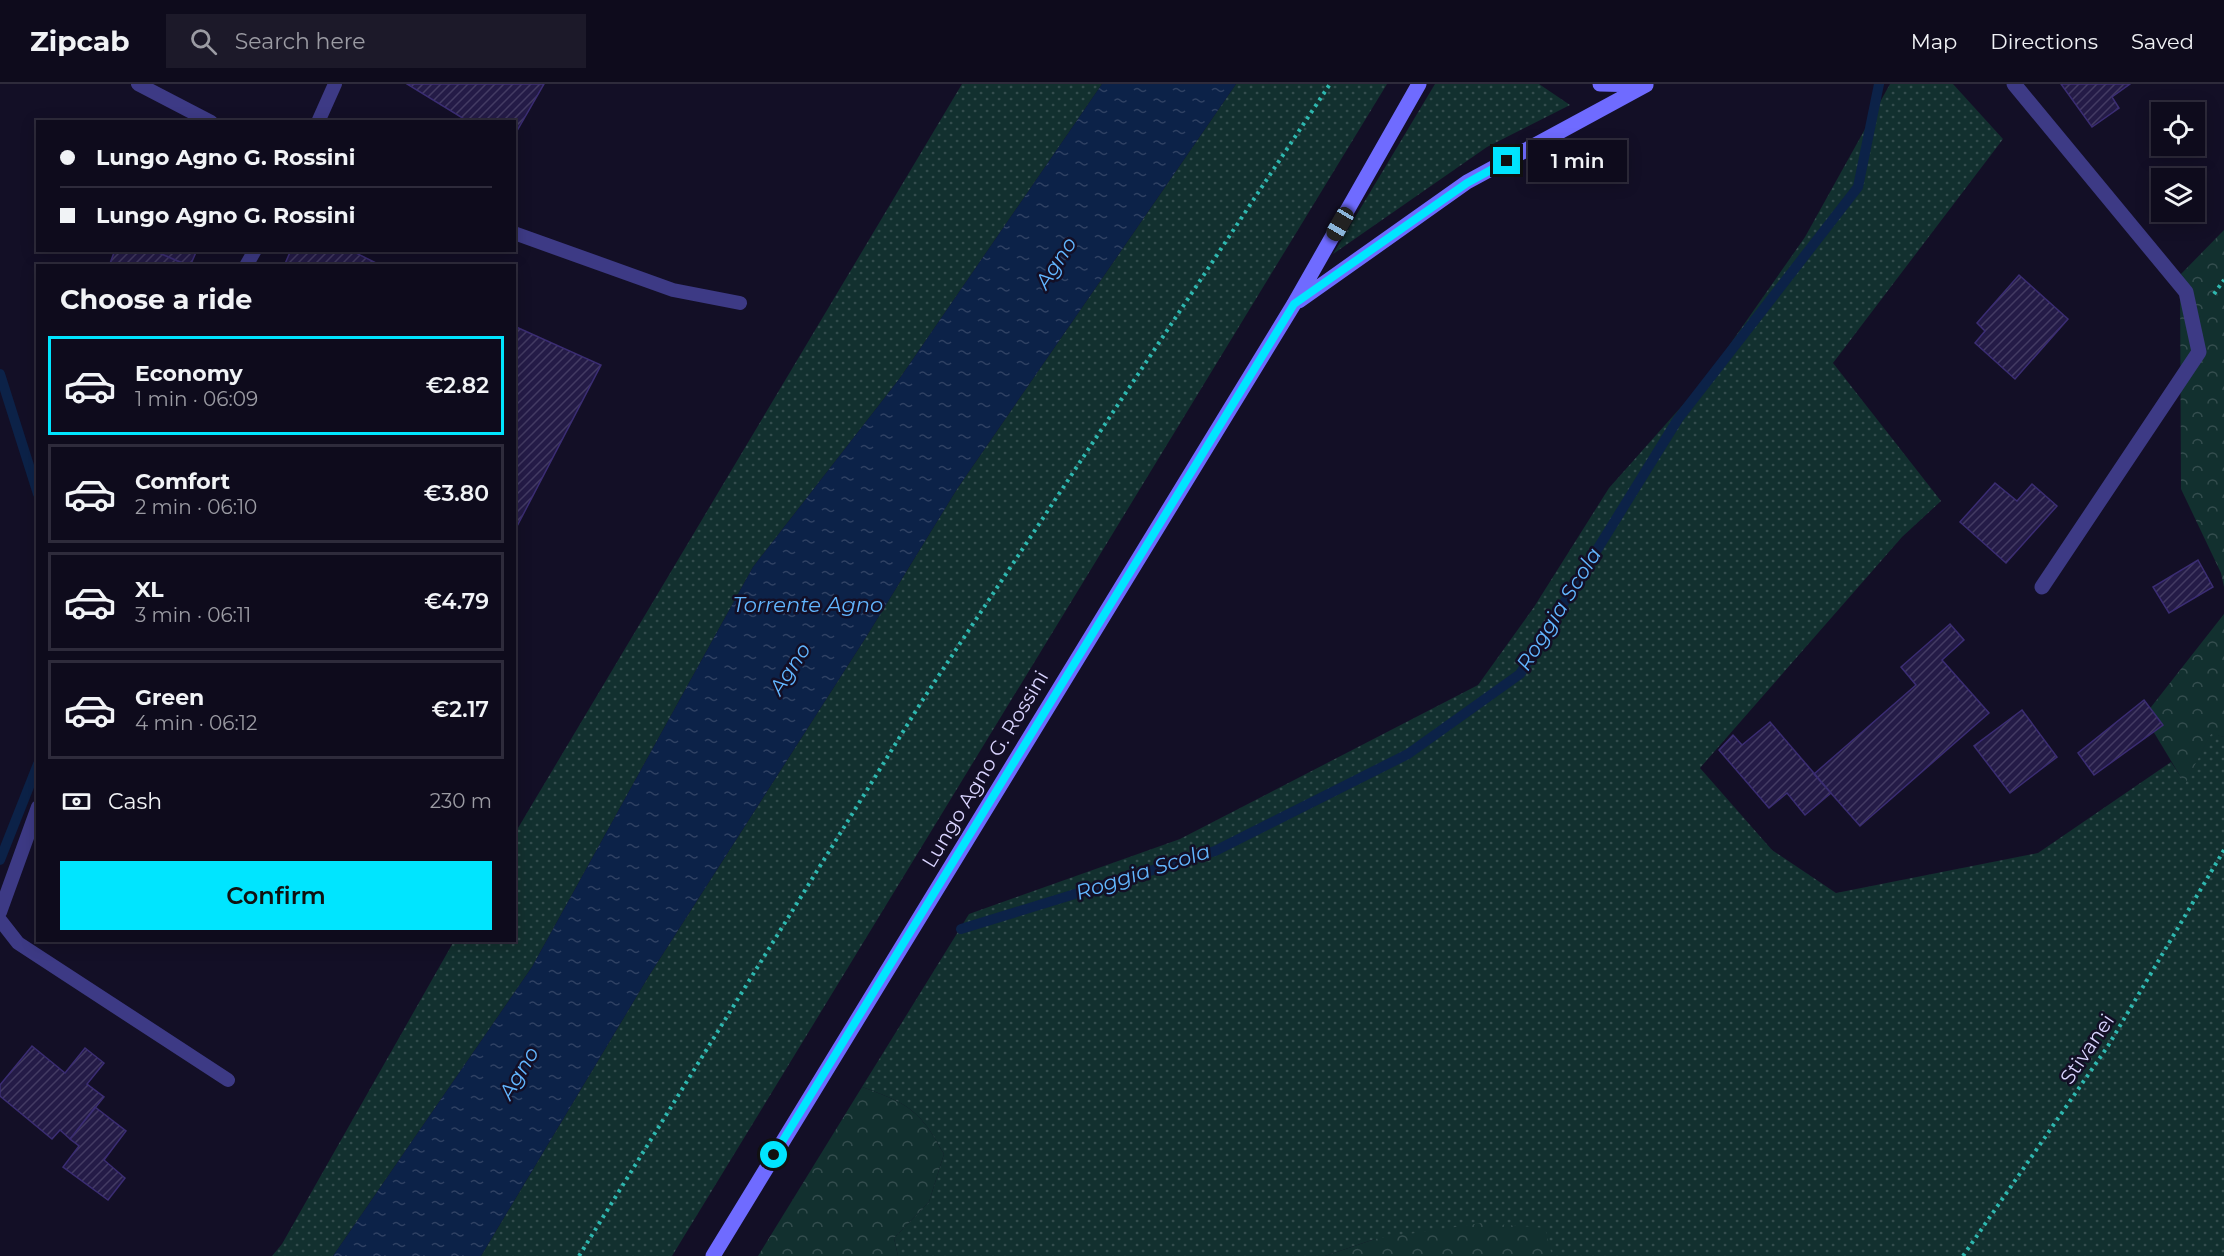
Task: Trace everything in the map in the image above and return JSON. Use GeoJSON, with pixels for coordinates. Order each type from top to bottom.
{"type":"FeatureCollection","features":[{"type":"Feature","properties":{"kind":"main road","name":"Lungo Agno G. Rossini"},"geometry":{"type":"LineString","coordinates":[[713,1256],[1294,304],[1419,84]]}},
{"type":"Feature","properties":{"kind":"main road","name":"Lungo Agno G. Rossini"},"geometry":{"type":"LineString","coordinates":[[1600,84],[1647,84]]}},
{"type":"Feature","properties":{"kind":"main road","name":"Lungo Agno G. Rossini"},"geometry":{"type":"LineString","coordinates":[[1294,304],[1467,183],[1647,84]]}},
{"type":"Feature","properties":{"kind":"street"},"geometry":{"type":"LineString","coordinates":[[2014,84],[2186,292],[2199,352],[2042,587]]}},
{"type":"Feature","properties":{"kind":"lane"},"geometry":{"type":"LineString","coordinates":[[138,84],[207,120]]}},
{"type":"Feature","properties":{"kind":"lane"},"geometry":{"type":"LineString","coordinates":[[319,120],[334,84]]}},
{"type":"Feature","properties":{"kind":"lane"},"geometry":{"type":"LineString","coordinates":[[516,233],[673,290],[740,303]]}},
{"type":"Feature","properties":{"kind":"lane"},"geometry":{"type":"LineString","coordinates":[[0,912],[36,813]]}},
{"type":"Feature","properties":{"kind":"lane"},"geometry":{"type":"LineString","coordinates":[[0,920],[18,944],[228,1080]]}},
{"type":"Feature","properties":{"kind":"path"},"geometry":{"type":"LineString","coordinates":[[579,1256],[922,701],[1330,84]]}},
{"type":"Feature","properties":{"kind":"path","name":"Stivanei"},"geometry":{"type":"LineString","coordinates":[[1963,1256],[2108,1046],[2224,850]]}},
{"type":"Feature","properties":{"kind":"green space"},"geometry":{"type":"Polygon","coordinates":[[[962,84],[1102,84],[900,378],[753,567],[532,967],[333,1256],[272,1256],[282,1244],[453,942],[516,942],[516,831],[962,84]]]}},
{"type":"Feature","properties":{"kind":"green space"},"geometry":{"type":"Polygon","coordinates":[[[1236,84],[1387,84],[672,1256],[481,1256],[650,974],[868,634],[957,489],[1236,84]]]}},
{"type":"Feature","properties":{"kind":"green space"},"geometry":{"type":"Polygon","coordinates":[[[1435,84],[1539,84],[1570,105],[1487,147],[1333,254],[1435,84]]]}},
{"type":"Feature","properties":{"kind":"green space"},"geometry":{"type":"Polygon","coordinates":[[[1890,84],[1953,84],[2003,139],[1833,363],[1941,501],[1902,537],[1700,768],[1772,850],[1836,893],[2038,853],[2171,762],[2185,783],[2211,733],[2224,737],[2224,1256],[1552,1256],[1375,1239],[1325,1256],[898,1256],[894,1238],[929,1202],[944,1154],[928,1127],[912,1110],[891,1098],[862,1087],[969,914],[1180,839],[1478,685],[1534,607],[1609,488],[1705,380],[1805,237],[1890,84]]]}},
{"type":"Feature","properties":{"kind":"green space"},"geometry":{"type":"Polygon","coordinates":[[[2224,230],[2224,587],[2221,573],[2181,489],[2180,275],[2224,230]]]}},
{"type":"Feature","properties":{"kind":"green space"},"geometry":{"type":"Polygon","coordinates":[[[2224,614],[2224,737],[2211,734],[2185,784],[2144,716],[2224,614]]]}},
{"type":"Feature","properties":{"kind":"green space"},"geometry":{"type":"Polygon","coordinates":[[[862,1087],[891,1098],[912,1110],[928,1127],[944,1154],[929,1202],[894,1238],[898,1256],[758,1256],[862,1087]]]}},
{"type":"Feature","properties":{"kind":"green space"},"geometry":{"type":"Polygon","coordinates":[[[1482,1223],[1545,1228],[1552,1256],[1325,1256],[1375,1239],[1482,1223]]]}},
{"type":"Feature","properties":{"kind":"water","name":"Torrente Agno"},"geometry":{"type":"Polygon","coordinates":[[[1102,84],[1236,84],[957,489],[868,634],[650,974],[481,1256],[333,1256],[532,967],[753,567],[900,378],[1102,84]]]}},
{"type":"Feature","properties":{"kind":"building"},"geometry":{"type":"Polygon","coordinates":[[[407,84],[544,84],[516,133],[516,120],[466,120],[407,84]]]}},
{"type":"Feature","properties":{"kind":"building"},"geometry":{"type":"Polygon","coordinates":[[[2061,84],[2130,84],[2112,97],[2119,108],[2092,127],[2061,84]]]}},
{"type":"Feature","properties":{"kind":"building"},"geometry":{"type":"Polygon","coordinates":[[[114,252],[157,252],[184,264],[110,264],[114,252]]]}},
{"type":"Feature","properties":{"kind":"building"},"geometry":{"type":"Polygon","coordinates":[[[157,252],[196,252],[191,264],[185,264],[157,252]]]}},
{"type":"Feature","properties":{"kind":"building"},"geometry":{"type":"Polygon","coordinates":[[[290,252],[354,252],[378,264],[285,264],[290,252]]]}},
{"type":"Feature","properties":{"kind":"building"},"geometry":{"type":"Polygon","coordinates":[[[2019,275],[2068,319],[2015,379],[1975,343],[1985,331],[1977,323],[2019,275]]]}},
{"type":"Feature","properties":{"kind":"building"},"geometry":{"type":"Polygon","coordinates":[[[516,327],[601,365],[516,528],[516,327]]]}},
{"type":"Feature","properties":{"kind":"building"},"geometry":{"type":"Polygon","coordinates":[[[1995,483],[2017,501],[2032,484],[2057,506],[2006,563],[1960,522],[1995,483]]]}},
{"type":"Feature","properties":{"kind":"building"},"geometry":{"type":"Polygon","coordinates":[[[2198,560],[2213,587],[2169,613],[2153,587],[2198,560]]]}},
{"type":"Feature","properties":{"kind":"building"},"geometry":{"type":"Polygon","coordinates":[[[1950,624],[1964,640],[1942,660],[1989,713],[1860,826],[1814,774],[1916,685],[1901,667],[1950,624]]]}},
{"type":"Feature","properties":{"kind":"building"},"geometry":{"type":"Polygon","coordinates":[[[2144,700],[2163,725],[2094,775],[2078,753],[2144,700]]]}},
{"type":"Feature","properties":{"kind":"building"},"geometry":{"type":"Polygon","coordinates":[[[2022,710],[2057,757],[2010,793],[1974,746],[2022,710]]]}},
{"type":"Feature","properties":{"kind":"building"},"geometry":{"type":"Polygon","coordinates":[[[1770,722],[1831,793],[1805,815],[1787,793],[1769,808],[1719,750],[1733,735],[1742,745],[1770,722]]]}},
{"type":"Feature","properties":{"kind":"building"},"geometry":{"type":"Polygon","coordinates":[[[32,1046],[65,1073],[85,1048],[104,1063],[87,1084],[104,1097],[70,1139],[60,1130],[52,1139],[0,1096],[0,1085],[32,1046]]]}},
{"type":"Feature","properties":{"kind":"building"},"geometry":{"type":"Polygon","coordinates":[[[95,1107],[126,1131],[104,1160],[125,1178],[108,1200],[63,1167],[79,1146],[70,1139],[95,1107]]]}},
{"type":"Feature","properties":{"kind":"waterway","name":"Roggia Scola"},"geometry":{"type":"LineString","coordinates":[[961,929],[1215,851],[1408,754],[1520,674],[1678,419],[1858,187],[1879,84]]}},
{"type":"Feature","properties":{"kind":"waterway"},"geometry":{"type":"LineString","coordinates":[[0,374],[36,488]]}},
{"type":"Feature","properties":{"kind":"waterway"},"geometry":{"type":"LineString","coordinates":[[0,860],[36,769]]}},
{"type":"Feature","properties":{"kind":"route"},"geometry":{"type":"LineString","coordinates":[[774,1155],[1294,304],[1467,183],[1507,161]]}},
{"type":"Feature","properties":{"kind":"water label","name":"Agno"},"geometry":{"type":"Point","coordinates":[1056,263]}},
{"type":"Feature","properties":{"kind":"water label","name":"Agno"},"geometry":{"type":"Point","coordinates":[790,669]}},
{"type":"Feature","properties":{"kind":"water label","name":"Agno"},"geometry":{"type":"Point","coordinates":[519,1073]}}]}
